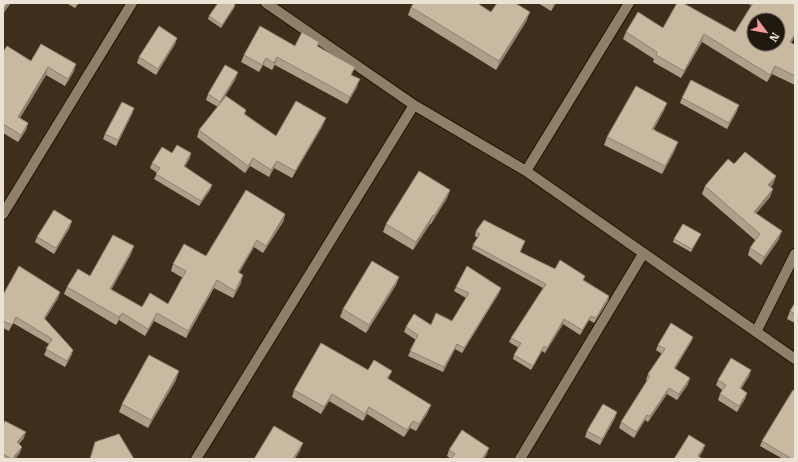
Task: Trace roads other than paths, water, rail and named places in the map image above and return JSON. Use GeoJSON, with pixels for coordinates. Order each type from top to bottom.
{"type":"FeatureCollection","features":[{"type":"Feature","properties":{"kind":"street"},"geometry":{"type":"LineString","coordinates":[[3,214],[132,3]]}},
{"type":"Feature","properties":{"kind":"street"},"geometry":{"type":"LineString","coordinates":[[266,3],[414,105],[526,171],[795,359]]}},
{"type":"Feature","properties":{"kind":"street"},"geometry":{"type":"LineString","coordinates":[[526,171],[628,3]]}},
{"type":"Feature","properties":{"kind":"street"},"geometry":{"type":"LineString","coordinates":[[196,459],[414,105]]}},
{"type":"Feature","properties":{"kind":"street"},"geometry":{"type":"LineString","coordinates":[[520,459],[643,254]]}},
{"type":"Feature","properties":{"kind":"street"},"geometry":{"type":"LineString","coordinates":[[756,332],[795,254]]}}]}
